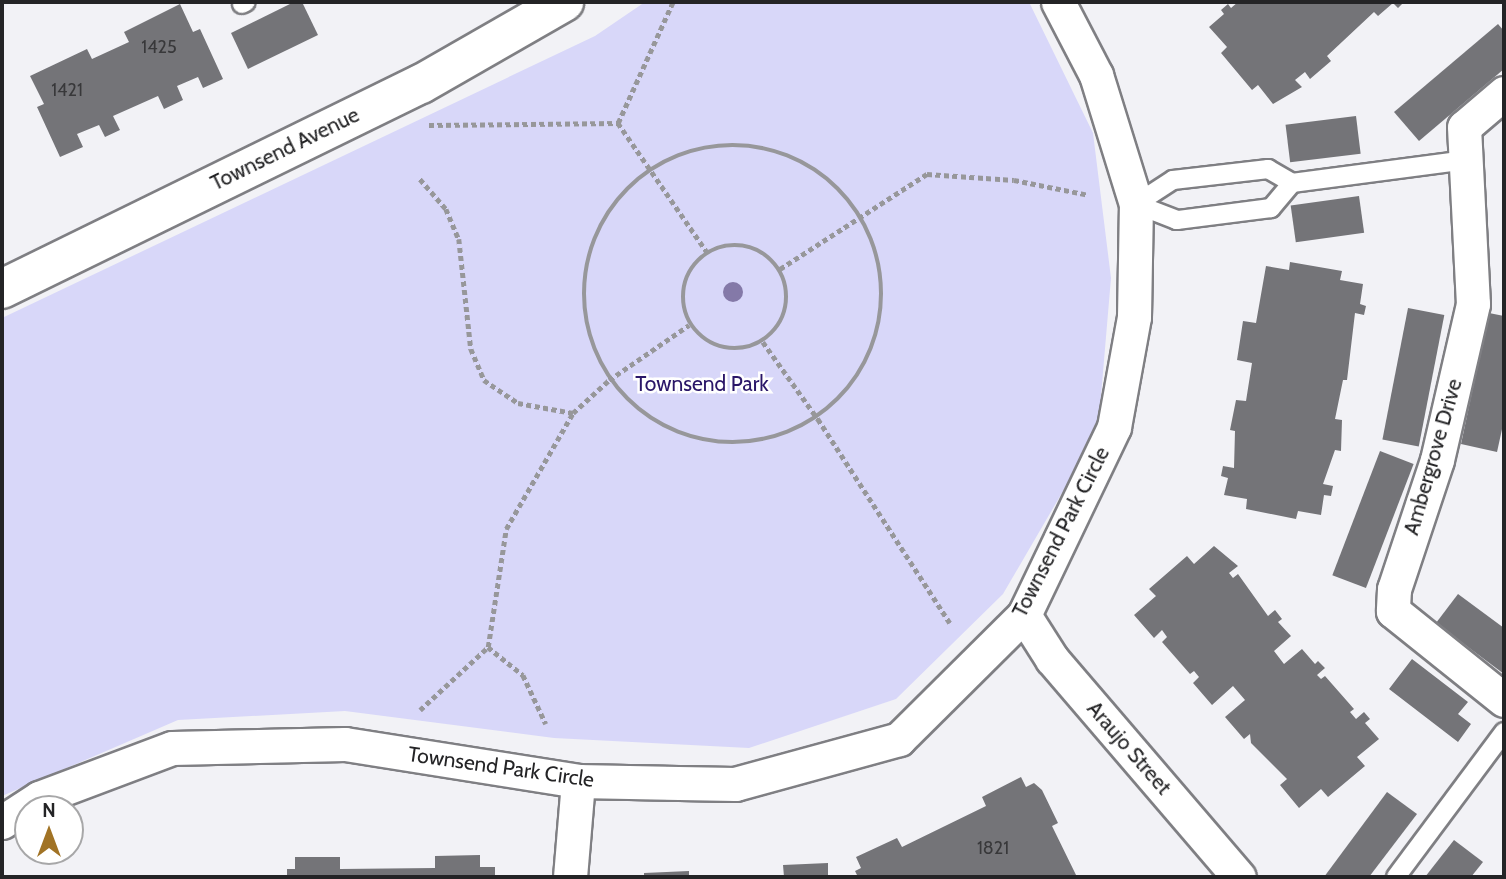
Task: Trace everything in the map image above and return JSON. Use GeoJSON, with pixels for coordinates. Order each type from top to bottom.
{"type":"FeatureCollection","features":[{"type":"Feature","properties":{"kind":"street","name":"Townsend Avenue"},"geometry":{"type":"LineString","coordinates":[[2,289],[421,84],[564,2]]}},
{"type":"Feature","properties":{"kind":"street","name":"Townsend Park Circle"},"geometry":{"type":"LineString","coordinates":[[2,822],[39,798],[172,748],[345,744],[578,781],[735,784],[899,739],[1024,615],[1114,427],[1134,317],[1136,204],[1096,75],[1058,2]]}},
{"type":"Feature","properties":{"kind":"street","name":"Ambergrove Drive"},"geometry":{"type":"LineString","coordinates":[[1504,93],[1464,127],[1473,304],[1437,460],[1394,589],[1393,611],[1504,700]]}},
{"type":"Feature","properties":{"kind":"street","name":"Araujo Street"},"geometry":{"type":"LineString","coordinates":[[1024,615],[1052,659],[1239,877]]}},
{"type":"Feature","properties":{"kind":"street"},"geometry":{"type":"LineString","coordinates":[[570,877],[578,781]]}},
{"type":"Feature","properties":{"kind":"lane"},"geometry":{"type":"LineString","coordinates":[[1136,204],[1173,180],[1268,169],[1292,183],[1466,160]]}},
{"type":"Feature","properties":{"kind":"lane"},"geometry":{"type":"LineString","coordinates":[[1136,204],[1177,220],[1271,208],[1292,183]]}},
{"type":"Feature","properties":{"kind":"lane"},"geometry":{"type":"LineString","coordinates":[[1396,877],[1504,732]]}},
{"type":"Feature","properties":{"kind":"path"},"geometry":{"type":"LineString","coordinates":[[618,123],[673,2]]}},
{"type":"Feature","properties":{"kind":"path"},"geometry":{"type":"LineString","coordinates":[[424,125],[618,123]]}},
{"type":"Feature","properties":{"kind":"path"},"geometry":{"type":"LineString","coordinates":[[618,123],[707,252]]}},
{"type":"Feature","properties":{"kind":"path"},"geometry":{"type":"LineString","coordinates":[[701,147],[760,147],[814,171],[864,212],[883,267],[880,325],[858,380],[818,419],[763,442],[705,441],[653,418],[609,380],[585,327],[583,271],[603,215],[648,168],[701,147]]}},
{"type":"Feature","properties":{"kind":"path"},"geometry":{"type":"LineString","coordinates":[[780,269],[864,212],[927,174],[1014,180],[1089,195]]}},
{"type":"Feature","properties":{"kind":"path"},"geometry":{"type":"LineString","coordinates":[[420,179],[446,209],[459,239],[471,349],[484,380],[518,404],[573,413]]}},
{"type":"Feature","properties":{"kind":"path"},"geometry":{"type":"LineString","coordinates":[[726,245],[747,246],[766,254],[780,269],[787,288],[787,310],[778,328],[763,342],[743,349],[723,349],[704,340],[690,325],[683,306],[683,285],[692,267],[707,252],[726,245]]}},
{"type":"Feature","properties":{"kind":"path"},"geometry":{"type":"LineString","coordinates":[[420,710],[488,647],[506,529],[573,413],[609,380],[690,325]]}},
{"type":"Feature","properties":{"kind":"path"},"geometry":{"type":"LineString","coordinates":[[763,342],[818,419],[950,622]]}},
{"type":"Feature","properties":{"kind":"path"},"geometry":{"type":"LineString","coordinates":[[488,647],[523,676],[546,724]]}},
{"type":"Feature","properties":{"kind":"green space","name":"Townsend Park"},"geometry":{"type":"Polygon","coordinates":[[[645,2],[1029,2],[1093,133],[1111,278],[1098,431],[1003,594],[896,699],[749,748],[554,738],[345,711],[178,720],[2,796],[2,318],[595,36],[645,2]]]}},
{"type":"Feature","properties":{"kind":"building"},"geometry":{"type":"Polygon","coordinates":[[[294,2],[302,2],[318,35],[248,69],[231,33],[294,2]]]}},
{"type":"Feature","properties":{"kind":"building"},"geometry":{"type":"Polygon","coordinates":[[[1238,2],[1404,2],[1398,8],[1393,3],[1378,16],[1374,12],[1327,56],[1331,61],[1310,79],[1305,72],[1295,80],[1302,87],[1273,104],[1258,85],[1252,90],[1221,53],[1227,47],[1209,27],[1224,14],[1221,10],[1228,4],[1231,8],[1238,2]]]}},
{"type":"Feature","properties":{"kind":"building"},"geometry":{"type":"Polygon","coordinates":[[[180,4],[193,32],[200,29],[223,79],[203,88],[198,77],[177,86],[183,100],[164,109],[158,96],[113,116],[120,130],[105,137],[99,125],[77,134],[83,147],[60,157],[37,107],[44,104],[30,76],[87,49],[92,59],[129,42],[124,32],[180,4]]]}},
{"type":"Feature","properties":{"kind":"building"},"geometry":{"type":"Polygon","coordinates":[[[1498,24],[1504,31],[1504,69],[1419,141],[1394,112],[1498,24]]]}},
{"type":"Feature","properties":{"kind":"building"},"geometry":{"type":"Polygon","coordinates":[[[1356,116],[1361,154],[1290,162],[1286,125],[1356,116]]]}},
{"type":"Feature","properties":{"kind":"building"},"geometry":{"type":"Polygon","coordinates":[[[1359,196],[1364,233],[1296,242],[1291,206],[1359,196]]]}},
{"type":"Feature","properties":{"kind":"building"},"geometry":{"type":"Polygon","coordinates":[[[1290,262],[1342,271],[1340,280],[1363,284],[1360,304],[1366,306],[1364,315],[1355,313],[1347,380],[1343,380],[1335,419],[1342,420],[1341,451],[1335,450],[1323,484],[1333,486],[1331,496],[1324,495],[1321,515],[1298,511],[1296,519],[1246,509],[1247,499],[1224,495],[1228,478],[1221,476],[1223,466],[1234,468],[1235,431],[1230,430],[1236,400],[1246,401],[1252,363],[1237,360],[1243,321],[1256,323],[1266,266],[1289,270],[1290,262]]]}},
{"type":"Feature","properties":{"kind":"building"},"geometry":{"type":"Polygon","coordinates":[[[1408,308],[1444,315],[1419,447],[1382,440],[1408,308]]]}},
{"type":"Feature","properties":{"kind":"building"},"geometry":{"type":"Polygon","coordinates":[[[1489,313],[1504,316],[1504,420],[1497,452],[1461,444],[1489,313]]]}},
{"type":"Feature","properties":{"kind":"building"},"geometry":{"type":"Polygon","coordinates":[[[1380,451],[1414,464],[1366,588],[1332,575],[1380,451]]]}},
{"type":"Feature","properties":{"kind":"building"},"geometry":{"type":"Polygon","coordinates":[[[1214,546],[1238,566],[1229,573],[1233,578],[1238,574],[1268,616],[1275,610],[1282,619],[1278,622],[1291,636],[1274,651],[1284,664],[1302,649],[1315,664],[1318,661],[1325,668],[1317,675],[1321,679],[1325,676],[1354,709],[1350,712],[1356,719],[1364,712],[1370,719],[1365,723],[1379,739],[1357,757],[1365,766],[1328,797],[1321,789],[1299,808],[1280,785],[1287,779],[1251,743],[1250,734],[1244,739],[1225,717],[1245,700],[1233,686],[1212,705],[1193,683],[1199,677],[1194,671],[1190,674],[1162,642],[1167,637],[1162,630],[1154,638],[1134,615],[1156,596],[1149,589],[1187,556],[1194,564],[1214,546]]]}},
{"type":"Feature","properties":{"kind":"building"},"geometry":{"type":"Polygon","coordinates":[[[1458,594],[1504,628],[1504,674],[1436,623],[1458,594]]]}},
{"type":"Feature","properties":{"kind":"building"},"geometry":{"type":"Polygon","coordinates":[[[1412,659],[1468,702],[1458,714],[1471,724],[1458,742],[1389,689],[1412,659]]]}},
{"type":"Feature","properties":{"kind":"building"},"geometry":{"type":"Polygon","coordinates":[[[1021,777],[1026,787],[1034,783],[1042,790],[1058,823],[1052,826],[1077,877],[858,877],[855,871],[861,868],[856,857],[897,838],[902,847],[986,806],[982,797],[1021,777]]]}},
{"type":"Feature","properties":{"kind":"building"},"geometry":{"type":"Polygon","coordinates":[[[1387,792],[1417,814],[1369,877],[1324,877],[1387,792]]]}},
{"type":"Feature","properties":{"kind":"building"},"geometry":{"type":"Polygon","coordinates":[[[1454,840],[1483,862],[1471,877],[1425,877],[1454,840]]]}},
{"type":"Feature","properties":{"kind":"building"},"geometry":{"type":"Polygon","coordinates":[[[480,855],[480,867],[495,867],[495,877],[287,877],[287,869],[295,869],[295,857],[340,857],[340,869],[435,868],[435,856],[480,855]]]}},
{"type":"Feature","properties":{"kind":"building"},"geometry":{"type":"Polygon","coordinates":[[[828,863],[828,875],[842,877],[784,877],[783,865],[828,863]]]}},
{"type":"Feature","properties":{"kind":"building"},"geometry":{"type":"Polygon","coordinates":[[[689,871],[689,877],[644,877],[644,873],[689,871]]]}}]}
